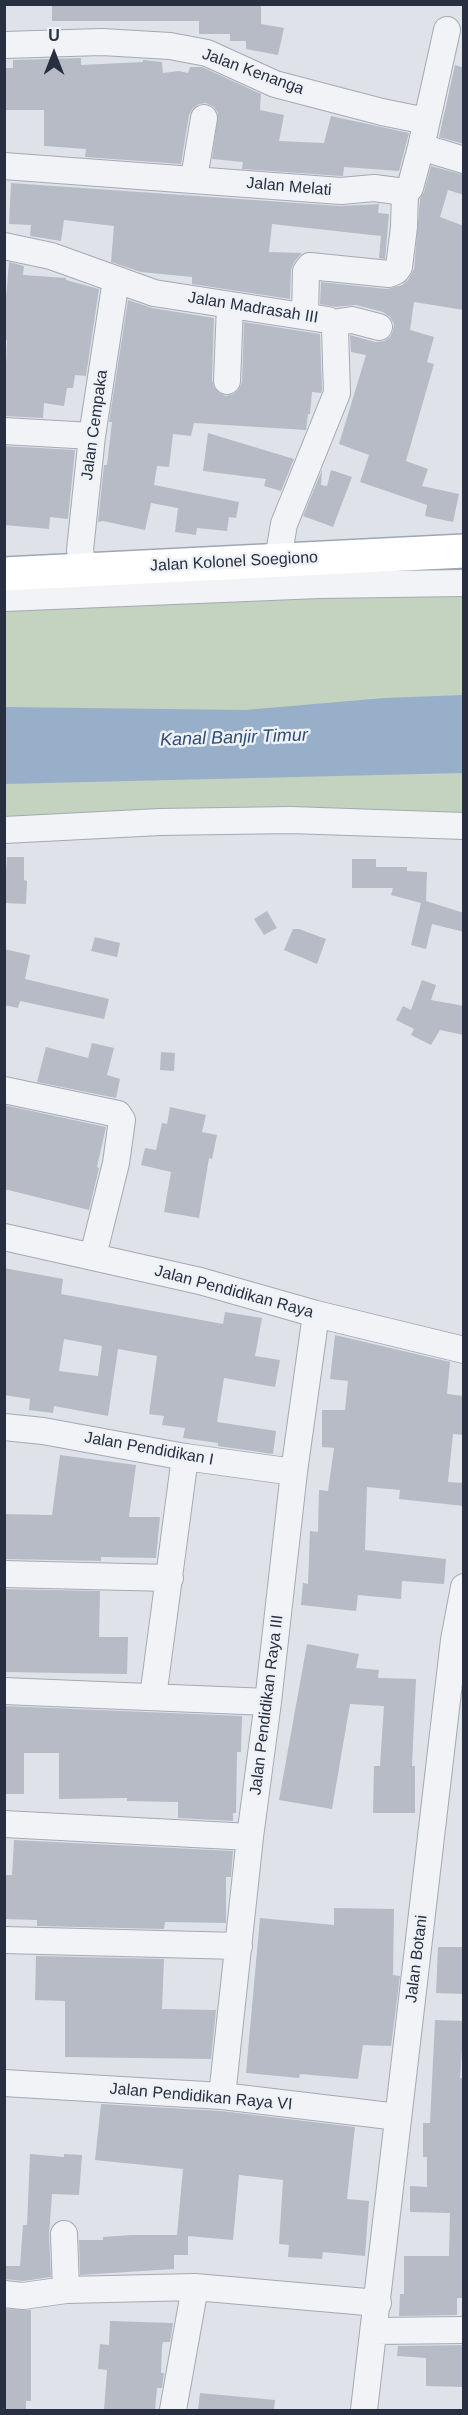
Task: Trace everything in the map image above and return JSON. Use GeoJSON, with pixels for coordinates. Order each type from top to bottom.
{"type":"FeatureCollection","features":[{"type":"Feature","properties":{"kind":"main road","name":"Jalan Kolonel Soegiono"},"geometry":{"type":"LineString","coordinates":[[4,574],[464,551]]}},
{"type":"Feature","properties":{"kind":"main road","name":"Jalan Kolonel Soegiono"},"geometry":{"type":"LineString","coordinates":[[4,587],[464,567]]}},
{"type":"Feature","properties":{"kind":"street"},"geometry":{"type":"LineString","coordinates":[[305,316],[306,271],[310,266],[388,274],[399,267],[405,192],[410,188],[421,147],[447,30]]}},
{"type":"Feature","properties":{"kind":"street","name":"Jalan Kenanga"},"geometry":{"type":"LineString","coordinates":[[4,45],[102,42],[170,46],[207,53],[275,84],[426,121]]}},
{"type":"Feature","properties":{"kind":"street"},"geometry":{"type":"LineString","coordinates":[[194,178],[204,118]]}},
{"type":"Feature","properties":{"kind":"street"},"geometry":{"type":"LineString","coordinates":[[421,147],[464,160]]}},
{"type":"Feature","properties":{"kind":"street","name":"Jalan Melati"},"geometry":{"type":"LineString","coordinates":[[4,166],[194,178],[341,191],[374,188],[405,192]]}},
{"type":"Feature","properties":{"kind":"street","name":"Jalan Madrasah III"},"geometry":{"type":"LineString","coordinates":[[4,246],[51,256],[154,292],[328,320],[332,323],[335,329],[337,393],[284,524],[278,559]]}},
{"type":"Feature","properties":{"kind":"street","name":"Jalan Cempaka"},"geometry":{"type":"LineString","coordinates":[[84,571],[80,550],[92,436],[116,280]]}},
{"type":"Feature","properties":{"kind":"street"},"geometry":{"type":"LineString","coordinates":[[227,381],[230,304]]}},
{"type":"Feature","properties":{"kind":"street"},"geometry":{"type":"LineString","coordinates":[[332,323],[352,320],[380,327]]}},
{"type":"Feature","properties":{"kind":"street"},"geometry":{"type":"LineString","coordinates":[[4,430],[92,436]]}},
{"type":"Feature","properties":{"kind":"street"},"geometry":{"type":"LineString","coordinates":[[4,598],[319,585],[464,583]]}},
{"type":"Feature","properties":{"kind":"street"},"geometry":{"type":"LineString","coordinates":[[4,830],[160,822],[291,820],[464,826]]}},
{"type":"Feature","properties":{"kind":"street"},"geometry":{"type":"LineString","coordinates":[[4,1090],[117,1114],[122,1120],[116,1163],[93,1256]]}},
{"type":"Feature","properties":{"kind":"street","name":"Jalan Pendidikan Raya"},"geometry":{"type":"LineString","coordinates":[[4,1236],[200,1281],[316,1314],[464,1350]]}},
{"type":"Feature","properties":{"kind":"street","name":"Jalan Pendidikan Raya III"},"geometry":{"type":"LineString","coordinates":[[222,2096],[250,1837],[294,1472],[316,1314]]}},
{"type":"Feature","properties":{"kind":"street","name":"Jalan Pendidikan I"},"geometry":{"type":"LineString","coordinates":[[4,1426],[185,1457],[294,1472]]}},
{"type":"Feature","properties":{"kind":"street"},"geometry":{"type":"LineString","coordinates":[[153,1697],[185,1457]]}},
{"type":"Feature","properties":{"kind":"street"},"geometry":{"type":"LineString","coordinates":[[4,1574],[170,1578]]}},
{"type":"Feature","properties":{"kind":"street","name":"Jalan Botani"},"geometry":{"type":"LineString","coordinates":[[364,2410],[454,1640],[464,1587]]}},
{"type":"Feature","properties":{"kind":"street"},"geometry":{"type":"LineString","coordinates":[[4,1691],[268,1702]]}},
{"type":"Feature","properties":{"kind":"street"},"geometry":{"type":"LineString","coordinates":[[4,1824],[250,1837]]}},
{"type":"Feature","properties":{"kind":"street"},"geometry":{"type":"LineString","coordinates":[[4,1940],[239,1946]]}},
{"type":"Feature","properties":{"kind":"street","name":"Jalan Pendidikan Raya VI"},"geometry":{"type":"LineString","coordinates":[[4,2083],[222,2096],[398,2118]]}},
{"type":"Feature","properties":{"kind":"street"},"geometry":{"type":"LineString","coordinates":[[64,2234],[66,2290]]}},
{"type":"Feature","properties":{"kind":"street"},"geometry":{"type":"LineString","coordinates":[[174,2410],[195,2287]]}},
{"type":"Feature","properties":{"kind":"street"},"geometry":{"type":"LineString","coordinates":[[4,2295],[23,2296],[66,2290],[195,2287],[378,2303]]}},
{"type":"Feature","properties":{"kind":"street"},"geometry":{"type":"LineString","coordinates":[[374,2331],[464,2330]]}},
{"type":"Feature","properties":{"kind":"green space"},"geometry":{"type":"Polygon","coordinates":[[[463,567],[463,827],[5,831],[5,587],[463,567]]]}},
{"type":"Feature","properties":{"kind":"water","name":"Kanal Banjir Timur"},"geometry":{"type":"Polygon","coordinates":[[[463,695],[463,773],[5,784],[5,707],[245,710],[384,698],[463,695]]]}},
{"type":"Feature","properties":{"kind":"building"},"geometry":{"type":"Polygon","coordinates":[[[52,4],[261,4],[261,24],[284,28],[278,55],[246,49],[246,41],[230,41],[230,34],[199,34],[199,21],[52,21],[52,4]]]}},
{"type":"Feature","properties":{"kind":"building"},"geometry":{"type":"Polygon","coordinates":[[[81,58],[81,65],[143,62],[143,60],[162,62],[163,73],[179,71],[188,73],[190,67],[202,67],[261,94],[260,110],[284,115],[279,141],[324,143],[331,116],[409,133],[399,171],[344,167],[343,176],[341,176],[242,169],[243,162],[212,159],[218,113],[214,107],[206,103],[193,108],[189,115],[181,164],[85,157],[86,149],[44,146],[44,110],[4,110],[4,68],[13,68],[13,60],[81,58]]]}},
{"type":"Feature","properties":{"kind":"building"},"geometry":{"type":"Polygon","coordinates":[[[455,65],[464,68],[464,144],[439,137],[455,65]]]}},
{"type":"Feature","properties":{"kind":"building"},"geometry":{"type":"Polygon","coordinates":[[[431,166],[464,175],[464,195],[448,190],[440,217],[464,226],[464,310],[414,302],[410,330],[434,337],[427,362],[434,364],[406,461],[428,469],[422,486],[459,494],[453,522],[425,516],[427,505],[360,482],[369,455],[339,444],[366,355],[351,352],[350,335],[375,342],[384,341],[390,337],[394,324],[383,312],[356,305],[336,307],[320,304],[321,282],[387,289],[402,285],[408,280],[414,269],[420,199],[431,166]]]}},
{"type":"Feature","properties":{"kind":"building"},"geometry":{"type":"Polygon","coordinates":[[[11,183],[340,206],[379,204],[378,213],[389,214],[385,259],[372,257],[379,258],[381,236],[272,224],[269,252],[302,253],[294,262],[291,270],[290,299],[192,284],[192,277],[141,272],[111,262],[114,226],[64,220],[61,241],[30,236],[31,225],[9,224],[11,183]]]}},
{"type":"Feature","properties":{"kind":"building"},"geometry":{"type":"Polygon","coordinates":[[[9,262],[24,266],[23,275],[66,278],[66,280],[99,289],[86,376],[75,375],[73,388],[67,388],[64,406],[44,403],[43,418],[4,416],[7,340],[4,339],[9,262]]]}},
{"type":"Feature","properties":{"kind":"building"},"geometry":{"type":"Polygon","coordinates":[[[128,300],[152,308],[214,318],[212,381],[219,393],[226,396],[234,394],[242,382],[244,322],[320,334],[322,390],[321,393],[312,392],[306,430],[194,423],[191,436],[173,434],[169,467],[157,466],[154,485],[239,502],[236,518],[229,517],[227,531],[197,528],[196,535],[175,532],[178,508],[151,503],[145,530],[103,521],[98,522],[104,465],[107,465],[112,422],[109,422],[128,300]]]}},
{"type":"Feature","properties":{"kind":"building"},"geometry":{"type":"Polygon","coordinates":[[[208,433],[294,459],[281,491],[264,486],[266,479],[203,471],[208,433]]]}},
{"type":"Feature","properties":{"kind":"building"},"geometry":{"type":"Polygon","coordinates":[[[4,446],[75,450],[68,519],[50,517],[49,529],[4,525],[4,446]]]}},
{"type":"Feature","properties":{"kind":"building"},"geometry":{"type":"Polygon","coordinates":[[[322,470],[321,485],[327,486],[331,470],[352,477],[333,527],[303,516],[322,470]]]}},
{"type":"Feature","properties":{"kind":"building"},"geometry":{"type":"Polygon","coordinates":[[[7,857],[24,857],[24,880],[27,881],[26,904],[4,903],[7,857]]]}},
{"type":"Feature","properties":{"kind":"building"},"geometry":{"type":"Polygon","coordinates":[[[352,859],[376,859],[376,867],[407,867],[407,871],[427,872],[426,901],[464,913],[464,932],[432,924],[426,949],[411,945],[421,903],[391,895],[393,888],[352,888],[352,859]]]}},
{"type":"Feature","properties":{"kind":"building"},"geometry":{"type":"Polygon","coordinates":[[[267,911],[277,928],[264,935],[254,919],[267,911]]]}},
{"type":"Feature","properties":{"kind":"building"},"geometry":{"type":"Polygon","coordinates":[[[293,929],[326,939],[317,964],[284,950],[293,929]]]}},
{"type":"Feature","properties":{"kind":"building"},"geometry":{"type":"Polygon","coordinates":[[[95,937],[120,943],[117,957],[91,951],[95,937]]]}},
{"type":"Feature","properties":{"kind":"building"},"geometry":{"type":"Polygon","coordinates":[[[4,949],[30,955],[25,979],[109,999],[104,1019],[20,1001],[18,1008],[4,1005],[4,949]]]}},
{"type":"Feature","properties":{"kind":"building"},"geometry":{"type":"Polygon","coordinates":[[[422,980],[436,985],[431,1000],[464,1006],[464,1035],[440,1030],[431,1045],[411,1035],[414,1029],[396,1020],[403,1006],[411,1010],[422,980]]]}},
{"type":"Feature","properties":{"kind":"building"},"geometry":{"type":"Polygon","coordinates":[[[92,1043],[114,1048],[107,1075],[120,1079],[116,1098],[37,1082],[46,1047],[88,1058],[92,1043]]]}},
{"type":"Feature","properties":{"kind":"building"},"geometry":{"type":"Polygon","coordinates":[[[161,1052],[175,1053],[174,1071],[160,1070],[161,1052]]]}},
{"type":"Feature","properties":{"kind":"building"},"geometry":{"type":"Polygon","coordinates":[[[4,1105],[106,1127],[89,1210],[4,1189],[4,1105]]]}},
{"type":"Feature","properties":{"kind":"building"},"geometry":{"type":"Polygon","coordinates":[[[170,1107],[206,1115],[202,1132],[217,1135],[212,1159],[209,1158],[199,1218],[164,1212],[171,1172],[141,1165],[145,1148],[156,1150],[162,1123],[167,1124],[170,1107]]]}},
{"type":"Feature","properties":{"kind":"building"},"geometry":{"type":"Polygon","coordinates":[[[4,1268],[63,1279],[61,1294],[223,1324],[225,1312],[262,1318],[255,1356],[280,1360],[275,1387],[224,1378],[217,1422],[276,1431],[273,1454],[183,1438],[185,1428],[162,1425],[164,1416],[149,1414],[157,1356],[118,1349],[108,1416],[54,1406],[53,1413],[29,1410],[30,1399],[4,1395],[4,1268]],[[64,1339],[59,1371],[98,1376],[102,1346],[64,1339]]]}},
{"type":"Feature","properties":{"kind":"building"},"geometry":{"type":"Polygon","coordinates":[[[335,1335],[450,1362],[447,1394],[464,1396],[464,1435],[453,1434],[448,1482],[464,1483],[464,1506],[399,1499],[400,1490],[367,1487],[365,1550],[446,1559],[444,1584],[402,1581],[401,1599],[358,1595],[356,1611],[301,1605],[303,1583],[308,1584],[310,1531],[318,1532],[319,1490],[328,1491],[334,1448],[322,1447],[322,1410],[345,1410],[348,1381],[330,1379],[335,1335]]]}},
{"type":"Feature","properties":{"kind":"building"},"geometry":{"type":"Polygon","coordinates":[[[60,1455],[136,1465],[129,1517],[160,1517],[156,1558],[101,1557],[101,1561],[4,1559],[4,1514],[52,1515],[60,1455]]]}},
{"type":"Feature","properties":{"kind":"building"},"geometry":{"type":"Polygon","coordinates":[[[4,1589],[100,1591],[99,1637],[128,1637],[127,1674],[4,1672],[4,1589]]]}},
{"type":"Feature","properties":{"kind":"building"},"geometry":{"type":"Polygon","coordinates":[[[307,1644],[359,1654],[356,1668],[379,1670],[378,1678],[416,1679],[412,1766],[415,1766],[415,1813],[373,1813],[374,1766],[380,1766],[384,1706],[350,1704],[332,1809],[279,1800],[307,1644]]]}},
{"type":"Feature","properties":{"kind":"building"},"geometry":{"type":"Polygon","coordinates":[[[4,1706],[242,1716],[241,1752],[237,1752],[236,1813],[233,1813],[233,1821],[178,1818],[178,1802],[127,1801],[127,1798],[59,1799],[59,1753],[24,1753],[24,1794],[4,1794],[4,1706]]]}},
{"type":"Feature","properties":{"kind":"building"},"geometry":{"type":"Polygon","coordinates":[[[14,1840],[233,1851],[231,1877],[226,1877],[226,1923],[165,1922],[164,1929],[37,1926],[37,1920],[4,1919],[4,1875],[12,1875],[14,1840]]]}},
{"type":"Feature","properties":{"kind":"building"},"geometry":{"type":"Polygon","coordinates":[[[334,1908],[394,1909],[393,1975],[400,1976],[391,2046],[363,2045],[358,2079],[300,2074],[299,2078],[246,2073],[260,1918],[334,1925],[334,1908]]]}},
{"type":"Feature","properties":{"kind":"building"},"geometry":{"type":"Polygon","coordinates":[[[438,1947],[464,1947],[464,1994],[436,1993],[438,1947]]]}},
{"type":"Feature","properties":{"kind":"building"},"geometry":{"type":"Polygon","coordinates":[[[36,1956],[164,1959],[162,2009],[216,2010],[211,2059],[65,2057],[65,2001],[35,2000],[36,1956]]]}},
{"type":"Feature","properties":{"kind":"building"},"geometry":{"type":"Polygon","coordinates":[[[435,2020],[464,2021],[460,2078],[462,2078],[462,2120],[464,2120],[464,2298],[457,2298],[457,2315],[399,2316],[400,2294],[404,2294],[404,2256],[449,2256],[450,2213],[410,2212],[410,2186],[427,2187],[427,2157],[423,2157],[423,2123],[430,2123],[435,2020]]]}},
{"type":"Feature","properties":{"kind":"building"},"geometry":{"type":"Polygon","coordinates":[[[101,2104],[221,2111],[355,2127],[347,2199],[369,2201],[365,2256],[323,2252],[322,2259],[288,2257],[289,2245],[279,2244],[283,2180],[239,2175],[233,2240],[188,2236],[188,2255],[174,2255],[174,2269],[80,2275],[79,2240],[103,2240],[103,2237],[131,2235],[177,2235],[183,2169],[95,2160],[101,2104]]]}},
{"type":"Feature","properties":{"kind":"building"},"geometry":{"type":"Polygon","coordinates":[[[30,2154],[64,2157],[64,2154],[82,2155],[79,2195],[52,2194],[49,2235],[51,2277],[23,2281],[4,2279],[4,2266],[20,2266],[23,2225],[27,2225],[30,2154]]]}},
{"type":"Feature","properties":{"kind":"building"},"geometry":{"type":"Polygon","coordinates":[[[4,2309],[31,2310],[31,2401],[26,2401],[26,2410],[4,2410],[4,2309]]]}},
{"type":"Feature","properties":{"kind":"building"},"geometry":{"type":"Polygon","coordinates":[[[110,2321],[173,2323],[170,2342],[163,2342],[162,2346],[161,2373],[164,2373],[162,2388],[157,2388],[155,2410],[104,2410],[107,2370],[98,2369],[100,2344],[109,2345],[110,2321]]]}},
{"type":"Feature","properties":{"kind":"building"},"geometry":{"type":"Polygon","coordinates":[[[464,2345],[464,2387],[426,2386],[426,2358],[397,2356],[398,2346],[464,2345]]]}},
{"type":"Feature","properties":{"kind":"building"},"geometry":{"type":"Polygon","coordinates":[[[200,2393],[275,2400],[274,2410],[198,2410],[200,2393]]]}}]}
